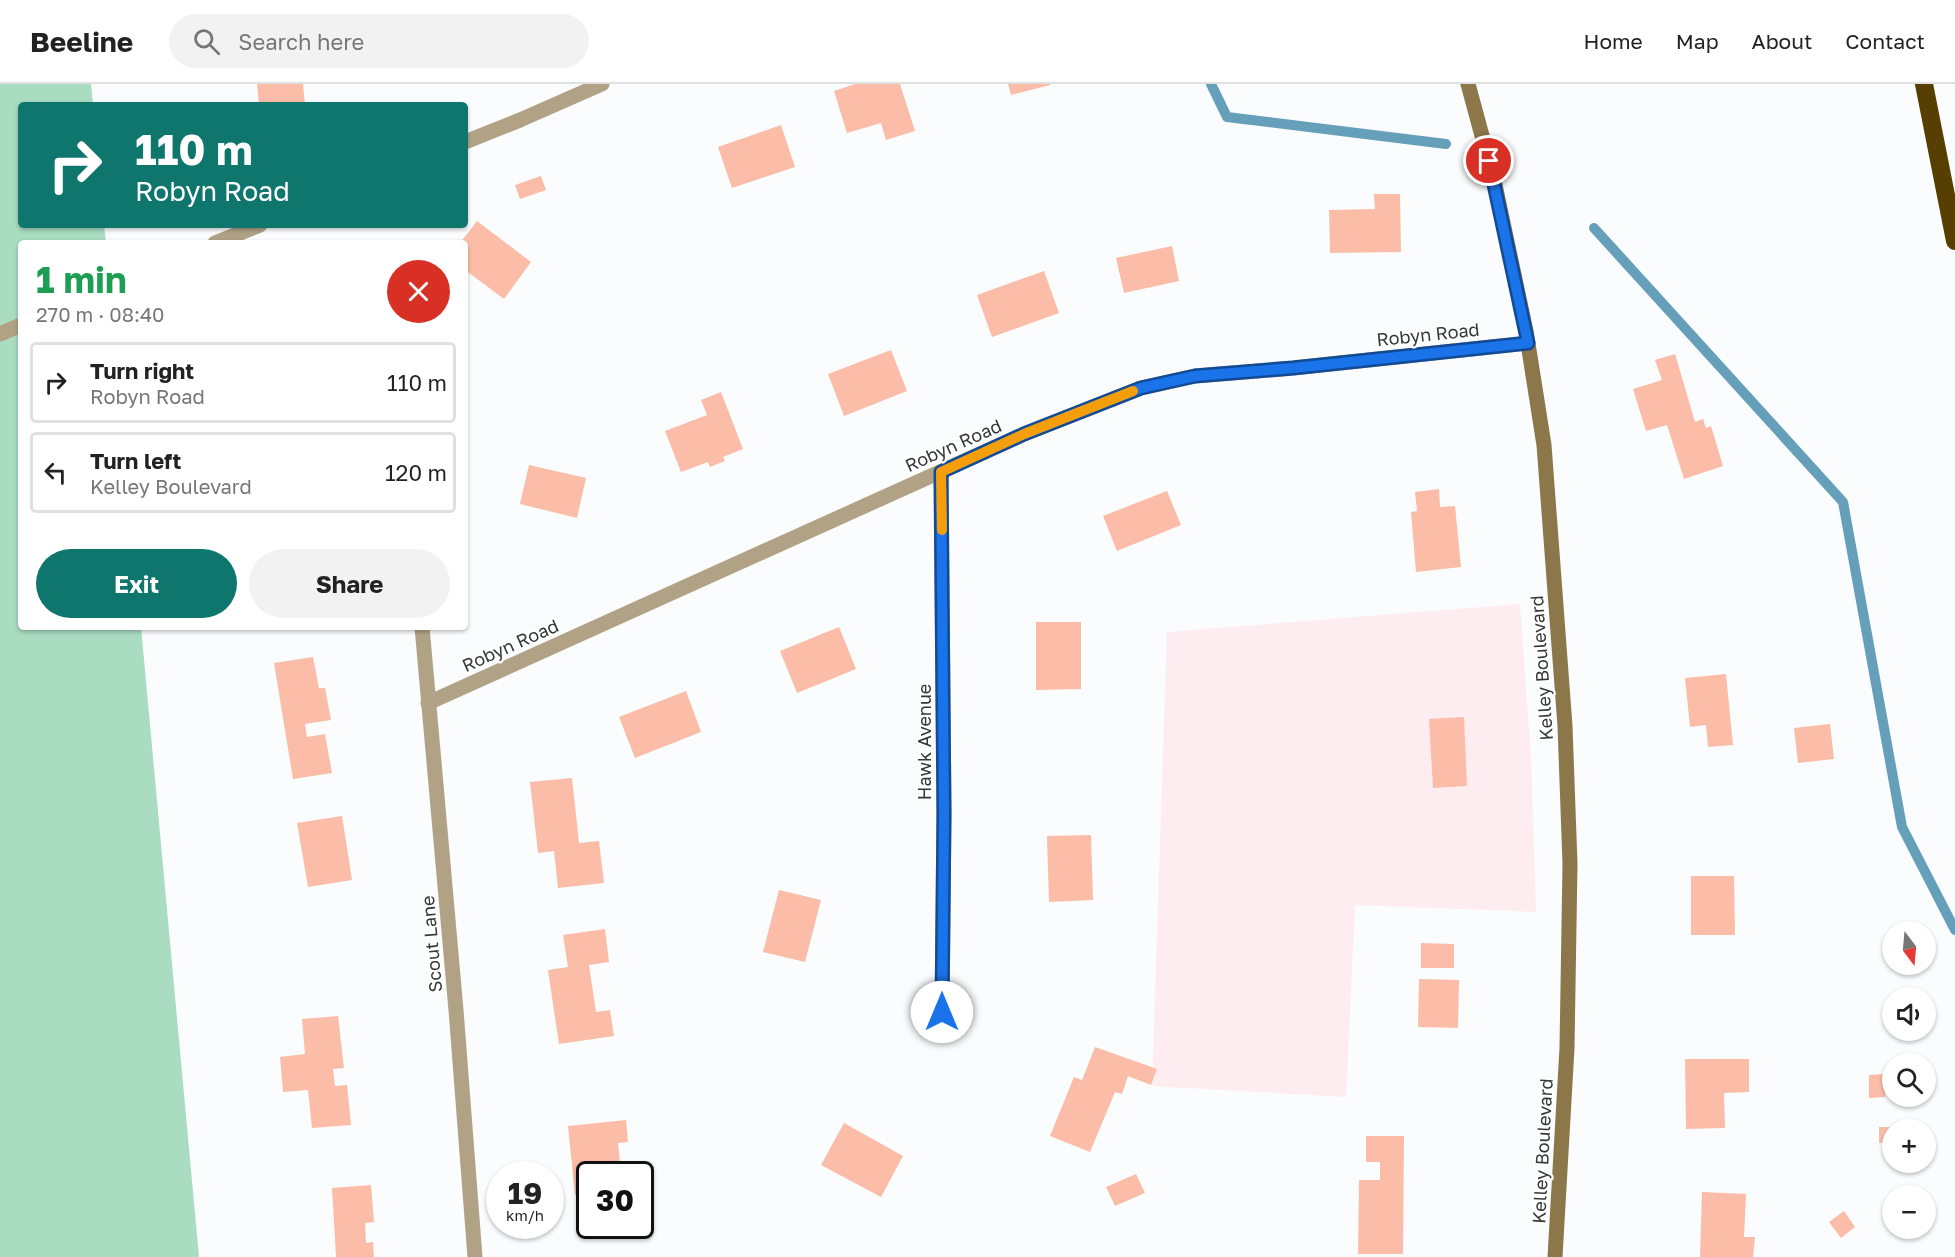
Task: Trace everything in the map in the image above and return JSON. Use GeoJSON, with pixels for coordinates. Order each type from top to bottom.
{"type":"FeatureCollection","features":[{"type":"Feature","properties":{"kind":"highway"},"geometry":{"type":"LineString","coordinates":[[1924,84],[1955,241]]}},
{"type":"Feature","properties":{"kind":"main road","name":"Kelley Boulevard"},"geometry":{"type":"LineString","coordinates":[[1468,84],[1494,180],[1528,343],[1544,445],[1565,726],[1569,843],[1567,1048],[1555,1257]]}},
{"type":"Feature","properties":{"kind":"street"},"geometry":{"type":"LineString","coordinates":[[468,141],[602,84]]}},
{"type":"Feature","properties":{"kind":"street"},"geometry":{"type":"LineString","coordinates":[[222,240],[252,228]]}},
{"type":"Feature","properties":{"kind":"street"},"geometry":{"type":"LineString","coordinates":[[0,334],[18,326]]}},
{"type":"Feature","properties":{"kind":"street","name":"Robyn Road"},"geometry":{"type":"LineString","coordinates":[[429,703],[1024,434],[1141,388],[1195,376],[1528,343]]}},
{"type":"Feature","properties":{"kind":"street","name":"Hawk Avenue"},"geometry":{"type":"LineString","coordinates":[[941,472],[944,802],[942,1012]]}},
{"type":"Feature","properties":{"kind":"street","name":"Scout Lane"},"geometry":{"type":"LineString","coordinates":[[422,630],[476,1257]]}},
{"type":"Feature","properties":{"kind":"shaded area"},"geometry":{"type":"Polygon","coordinates":[[[1520,604],[1531,758],[1536,912],[1355,905],[1346,1097],[1152,1086],[1167,632],[1520,604]]]}},
{"type":"Feature","properties":{"kind":"green space"},"geometry":{"type":"Polygon","coordinates":[[[0,84],[91,84],[93,102],[18,102],[18,228],[104,228],[106,240],[18,240],[18,630],[141,630],[199,1257],[0,1257],[0,84]]]}},
{"type":"Feature","properties":{"kind":"building"},"geometry":{"type":"Polygon","coordinates":[[[257,84],[303,84],[305,102],[259,102],[257,84]]]}},
{"type":"Feature","properties":{"kind":"building"},"geometry":{"type":"Polygon","coordinates":[[[855,84],[900,84],[915,131],[886,140],[881,123],[847,133],[834,91],[855,84]]]}},
{"type":"Feature","properties":{"kind":"building"},"geometry":{"type":"Polygon","coordinates":[[[1008,84],[1050,84],[1050,85],[1011,95],[1008,84]]]}},
{"type":"Feature","properties":{"kind":"building"},"geometry":{"type":"Polygon","coordinates":[[[781,125],[795,167],[732,188],[718,147],[781,125]]]}},
{"type":"Feature","properties":{"kind":"building"},"geometry":{"type":"Polygon","coordinates":[[[541,176],[546,190],[520,199],[515,185],[541,176]]]}},
{"type":"Feature","properties":{"kind":"building"},"geometry":{"type":"Polygon","coordinates":[[[1374,194],[1400,194],[1401,252],[1330,253],[1329,210],[1375,209],[1374,194]]]}},
{"type":"Feature","properties":{"kind":"building"},"geometry":{"type":"Polygon","coordinates":[[[477,221],[531,262],[504,299],[468,272],[468,240],[462,240],[477,221]]]}},
{"type":"Feature","properties":{"kind":"building"},"geometry":{"type":"Polygon","coordinates":[[[1172,246],[1179,281],[1124,293],[1116,258],[1172,246]]]}},
{"type":"Feature","properties":{"kind":"building"},"geometry":{"type":"Polygon","coordinates":[[[1044,271],[1059,313],[992,337],[977,295],[1044,271]]]}},
{"type":"Feature","properties":{"kind":"building"},"geometry":{"type":"Polygon","coordinates":[[[891,350],[907,391],[844,416],[828,374],[891,350]]]}},
{"type":"Feature","properties":{"kind":"building"},"geometry":{"type":"Polygon","coordinates":[[[1675,354],[1695,422],[1703,419],[1706,428],[1711,426],[1723,466],[1684,479],[1667,425],[1646,431],[1633,389],[1662,380],[1655,360],[1675,354]]]}},
{"type":"Feature","properties":{"kind":"building"},"geometry":{"type":"Polygon","coordinates":[[[721,392],[743,449],[723,457],[725,461],[710,467],[708,462],[681,472],[665,431],[707,415],[701,400],[721,392]]]}},
{"type":"Feature","properties":{"kind":"building"},"geometry":{"type":"Polygon","coordinates":[[[529,465],[586,478],[577,518],[520,504],[529,465]]]}},
{"type":"Feature","properties":{"kind":"building"},"geometry":{"type":"Polygon","coordinates":[[[1439,489],[1440,507],[1455,506],[1461,567],[1416,572],[1411,512],[1417,511],[1415,492],[1439,489]]]}},
{"type":"Feature","properties":{"kind":"building"},"geometry":{"type":"Polygon","coordinates":[[[1167,491],[1181,525],[1117,551],[1103,516],[1167,491]]]}},
{"type":"Feature","properties":{"kind":"building"},"geometry":{"type":"Polygon","coordinates":[[[1036,622],[1081,622],[1081,689],[1036,690],[1036,622]]]}},
{"type":"Feature","properties":{"kind":"building"},"geometry":{"type":"Polygon","coordinates":[[[839,627],[856,669],[797,693],[780,651],[839,627]]]}},
{"type":"Feature","properties":{"kind":"building"},"geometry":{"type":"Polygon","coordinates":[[[313,657],[319,688],[325,688],[331,720],[305,724],[307,737],[325,734],[332,773],[293,779],[274,663],[313,657]]]}},
{"type":"Feature","properties":{"kind":"building"},"geometry":{"type":"Polygon","coordinates":[[[1726,674],[1733,745],[1708,747],[1706,725],[1690,727],[1685,678],[1726,674]]]}},
{"type":"Feature","properties":{"kind":"building"},"geometry":{"type":"Polygon","coordinates":[[[686,691],[701,732],[635,758],[619,717],[686,691]]]}},
{"type":"Feature","properties":{"kind":"building"},"geometry":{"type":"Polygon","coordinates":[[[1464,717],[1467,786],[1433,788],[1429,719],[1464,717]]]}},
{"type":"Feature","properties":{"kind":"building"},"geometry":{"type":"Polygon","coordinates":[[[1830,724],[1834,759],[1798,763],[1794,728],[1830,724]]]}},
{"type":"Feature","properties":{"kind":"building"},"geometry":{"type":"Polygon","coordinates":[[[572,778],[579,843],[599,841],[604,883],[558,888],[554,851],[538,853],[530,782],[572,778]]]}},
{"type":"Feature","properties":{"kind":"building"},"geometry":{"type":"Polygon","coordinates":[[[342,816],[352,880],[308,887],[297,823],[342,816]]]}},
{"type":"Feature","properties":{"kind":"building"},"geometry":{"type":"Polygon","coordinates":[[[1091,835],[1093,900],[1049,902],[1047,836],[1091,835]]]}},
{"type":"Feature","properties":{"kind":"building"},"geometry":{"type":"Polygon","coordinates":[[[1691,876],[1734,876],[1735,935],[1691,935],[1691,876]]]}},
{"type":"Feature","properties":{"kind":"building"},"geometry":{"type":"Polygon","coordinates":[[[779,890],[821,900],[805,962],[763,952],[779,890]]]}},
{"type":"Feature","properties":{"kind":"building"},"geometry":{"type":"Polygon","coordinates":[[[605,929],[609,962],[589,965],[596,1012],[610,1010],[614,1036],[559,1044],[548,970],[568,967],[563,935],[605,929]]]}},
{"type":"Feature","properties":{"kind":"building"},"geometry":{"type":"Polygon","coordinates":[[[1421,943],[1454,944],[1454,968],[1421,968],[1421,943]]]}},
{"type":"Feature","properties":{"kind":"building"},"geometry":{"type":"Polygon","coordinates":[[[1419,979],[1459,980],[1458,1028],[1418,1027],[1419,979]]]}},
{"type":"Feature","properties":{"kind":"building"},"geometry":{"type":"Polygon","coordinates":[[[338,1016],[344,1068],[333,1069],[335,1086],[347,1085],[351,1125],[312,1128],[308,1090],[283,1092],[280,1057],[305,1054],[302,1019],[338,1016]]]}},
{"type":"Feature","properties":{"kind":"building"},"geometry":{"type":"Polygon","coordinates":[[[1095,1047],[1157,1069],[1151,1085],[1128,1076],[1122,1094],[1115,1092],[1090,1152],[1050,1136],[1074,1077],[1082,1080],[1095,1047]]]}},
{"type":"Feature","properties":{"kind":"building"},"geometry":{"type":"Polygon","coordinates":[[[1685,1059],[1749,1059],[1749,1092],[1724,1093],[1725,1128],[1686,1129],[1685,1059]]]}},
{"type":"Feature","properties":{"kind":"building"},"geometry":{"type":"Polygon","coordinates":[[[1882,1074],[1882,1097],[1869,1098],[1869,1075],[1882,1074]]]}},
{"type":"Feature","properties":{"kind":"building"},"geometry":{"type":"Polygon","coordinates":[[[626,1120],[628,1142],[618,1143],[620,1161],[576,1161],[576,1195],[575,1195],[568,1126],[626,1120]]]}},
{"type":"Feature","properties":{"kind":"building"},"geometry":{"type":"Polygon","coordinates":[[[844,1123],[903,1156],[881,1197],[821,1165],[844,1123]]]}},
{"type":"Feature","properties":{"kind":"building"},"geometry":{"type":"Polygon","coordinates":[[[1879,1127],[1882,1127],[1882,1143],[1879,1143],[1879,1127]]]}},
{"type":"Feature","properties":{"kind":"building"},"geometry":{"type":"Polygon","coordinates":[[[1366,1136],[1404,1136],[1403,1254],[1358,1254],[1359,1180],[1380,1180],[1380,1162],[1366,1162],[1366,1136]]]}},
{"type":"Feature","properties":{"kind":"building"},"geometry":{"type":"Polygon","coordinates":[[[1136,1174],[1145,1193],[1115,1206],[1106,1187],[1136,1174]]]}},
{"type":"Feature","properties":{"kind":"building"},"geometry":{"type":"Polygon","coordinates":[[[371,1185],[374,1222],[365,1223],[366,1243],[373,1242],[374,1257],[336,1257],[332,1188],[371,1185]]]}},
{"type":"Feature","properties":{"kind":"building"},"geometry":{"type":"Polygon","coordinates":[[[1702,1192],[1746,1194],[1744,1237],[1755,1237],[1753,1257],[1700,1257],[1702,1192]]]}},
{"type":"Feature","properties":{"kind":"building"},"geometry":{"type":"Polygon","coordinates":[[[1844,1211],[1855,1227],[1841,1238],[1829,1222],[1844,1211]]]}},
{"type":"Feature","properties":{"kind":"waterway"},"geometry":{"type":"LineString","coordinates":[[1211,84],[1227,117],[1446,144]]}},
{"type":"Feature","properties":{"kind":"waterway"},"geometry":{"type":"LineString","coordinates":[[1594,228],[1843,502],[1902,827],[1955,930]]}},
{"type":"Feature","properties":{"kind":"slow traffic"},"geometry":{"type":"LineString","coordinates":[[942,530],[941,472],[1024,434],[1133,391]]}},
{"type":"Feature","properties":{"kind":"route"},"geometry":{"type":"LineString","coordinates":[[942,1012],[944,814],[941,472],[1024,434],[1141,388],[1195,376],[1528,343],[1489,161]]}}]}
